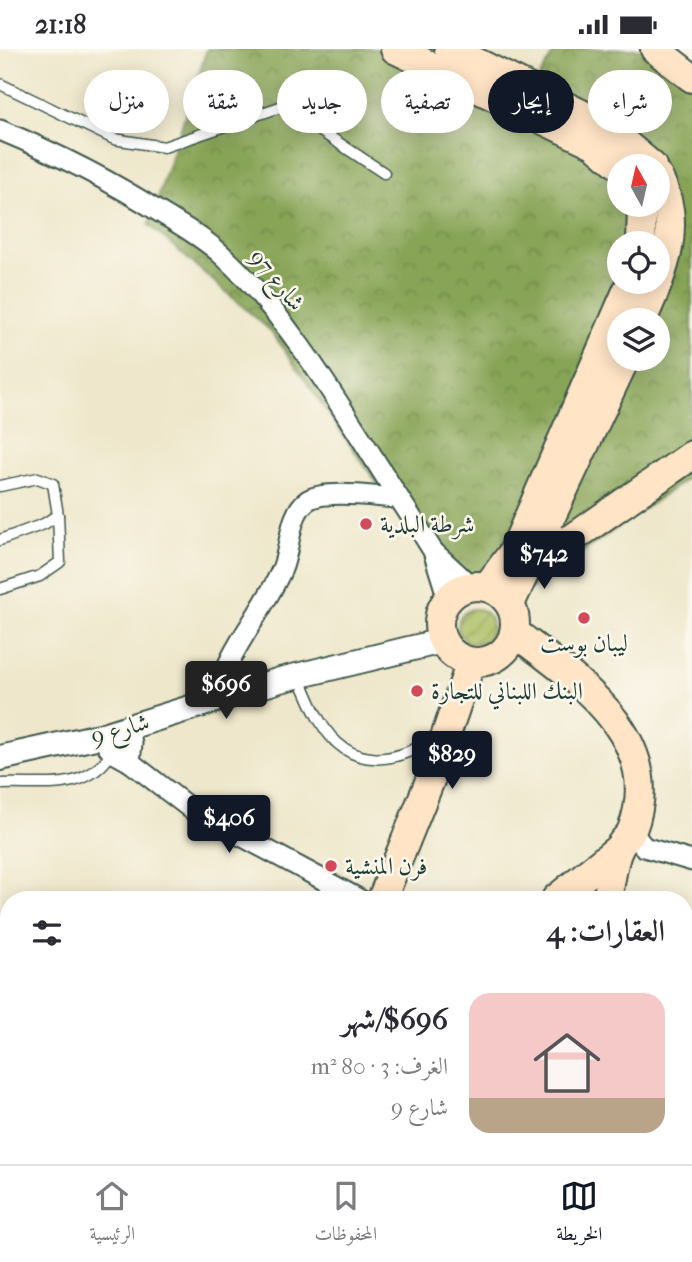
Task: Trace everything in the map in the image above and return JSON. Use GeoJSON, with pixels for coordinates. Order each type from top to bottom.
{"type":"FeatureCollection","features":[{"type":"Feature","properties":{"kind":"main road"},"geometry":{"type":"LineString","coordinates":[[395,49],[594,144],[607,155]]}},
{"type":"Feature","properties":{"kind":"main road"},"geometry":{"type":"LineString","coordinates":[[449,49],[602,124],[638,154]]}},
{"type":"Feature","properties":{"kind":"main road"},"geometry":{"type":"LineString","coordinates":[[656,49],[692,78]]}},
{"type":"Feature","properties":{"kind":"main road"},"geometry":{"type":"LineString","coordinates":[[647,308],[668,262],[668,217]]}},
{"type":"Feature","properties":{"kind":"main road"},"geometry":{"type":"LineString","coordinates":[[510,604],[525,553],[626,294]]}},
{"type":"Feature","properties":{"kind":"main road"},"geometry":{"type":"LineString","coordinates":[[525,553],[619,371]]}},
{"type":"Feature","properties":{"kind":"main road"},"geometry":{"type":"LineString","coordinates":[[469,590],[496,590],[510,604],[515,623],[514,632],[510,643],[494,659],[471,662],[449,652],[442,641],[438,620],[469,590],[525,553],[573,538],[686,462]]}},
{"type":"Feature","properties":{"kind":"main road"},"geometry":{"type":"LineString","coordinates":[[514,632],[607,710],[629,740],[639,780],[609,891]]}},
{"type":"Feature","properties":{"kind":"main road"},"geometry":{"type":"LineString","coordinates":[[385,891],[471,662]]}},
{"type":"Feature","properties":{"kind":"main road"},"geometry":{"type":"LineString","coordinates":[[564,891],[625,840]]}},
{"type":"Feature","properties":{"kind":"street","name":"شارع 97"},"geometry":{"type":"LineString","coordinates":[[0,130],[71,159],[127,191],[220,253],[280,320],[433,551],[469,590]]}},
{"type":"Feature","properties":{"kind":"street"},"geometry":{"type":"LineString","coordinates":[[215,701],[222,671],[283,568],[296,518],[306,501],[314,497],[345,495],[398,498]]}},
{"type":"Feature","properties":{"kind":"street","name":"شارع 9"},"geometry":{"type":"LineString","coordinates":[[0,758],[106,744],[129,727],[298,676],[442,641]]}},
{"type":"Feature","properties":{"kind":"street"},"geometry":{"type":"LineString","coordinates":[[129,727],[132,744],[130,762]]}},
{"type":"Feature","properties":{"kind":"street"},"geometry":{"type":"LineString","coordinates":[[106,744],[191,809],[222,829],[343,891]]}},
{"type":"Feature","properties":{"kind":"street"},"geometry":{"type":"LineString","coordinates":[[625,840],[692,861]]}},
{"type":"Feature","properties":{"kind":"lane"},"geometry":{"type":"LineString","coordinates":[[0,83],[114,139],[164,147],[283,106],[384,173]]}},
{"type":"Feature","properties":{"kind":"lane"},"geometry":{"type":"LineString","coordinates":[[0,486],[38,478],[53,484],[58,515],[60,562],[40,576],[0,589]]}},
{"type":"Feature","properties":{"kind":"lane"},"geometry":{"type":"LineString","coordinates":[[0,540],[44,524],[58,515]]}},
{"type":"Feature","properties":{"kind":"lane"},"geometry":{"type":"LineString","coordinates":[[298,676],[321,723],[346,751],[369,760],[414,750],[450,723]]}},
{"type":"Feature","properties":{"kind":"lane"},"geometry":{"type":"LineString","coordinates":[[0,784],[62,784],[87,779],[102,768],[106,744]]}},
{"type":"Feature","properties":{"kind":"green space"},"geometry":{"type":"Polygon","coordinates":[[[207,49],[436,49],[470,70],[381,70],[381,133],[474,133],[474,72],[488,81],[488,133],[574,133],[574,70],[544,70],[556,49],[666,49],[692,78],[692,475],[517,598],[448,585],[271,331],[149,225],[183,122],[183,133],[263,133],[263,70],[200,70],[207,49]]]}},
{"type":"Feature","properties":{"kind":"green space"},"geometry":{"type":"Polygon","coordinates":[[[475,609],[487,614],[492,626],[487,638],[475,643],[463,638],[458,626],[463,614],[475,609]]]}},
{"type":"Feature","properties":{"kind":"place","name":"شرطة البلدية"},"geometry":{"type":"Point","coordinates":[366,524]}},
{"type":"Feature","properties":{"kind":"place","name":"ليبان بوست"},"geometry":{"type":"Point","coordinates":[584,618]}},
{"type":"Feature","properties":{"kind":"place","name":"البنك اللبناني للتجارة"},"geometry":{"type":"Point","coordinates":[417,691]}},
{"type":"Feature","properties":{"kind":"place","name":"فرن المنشية"},"geometry":{"type":"Point","coordinates":[331,866]}}]}
